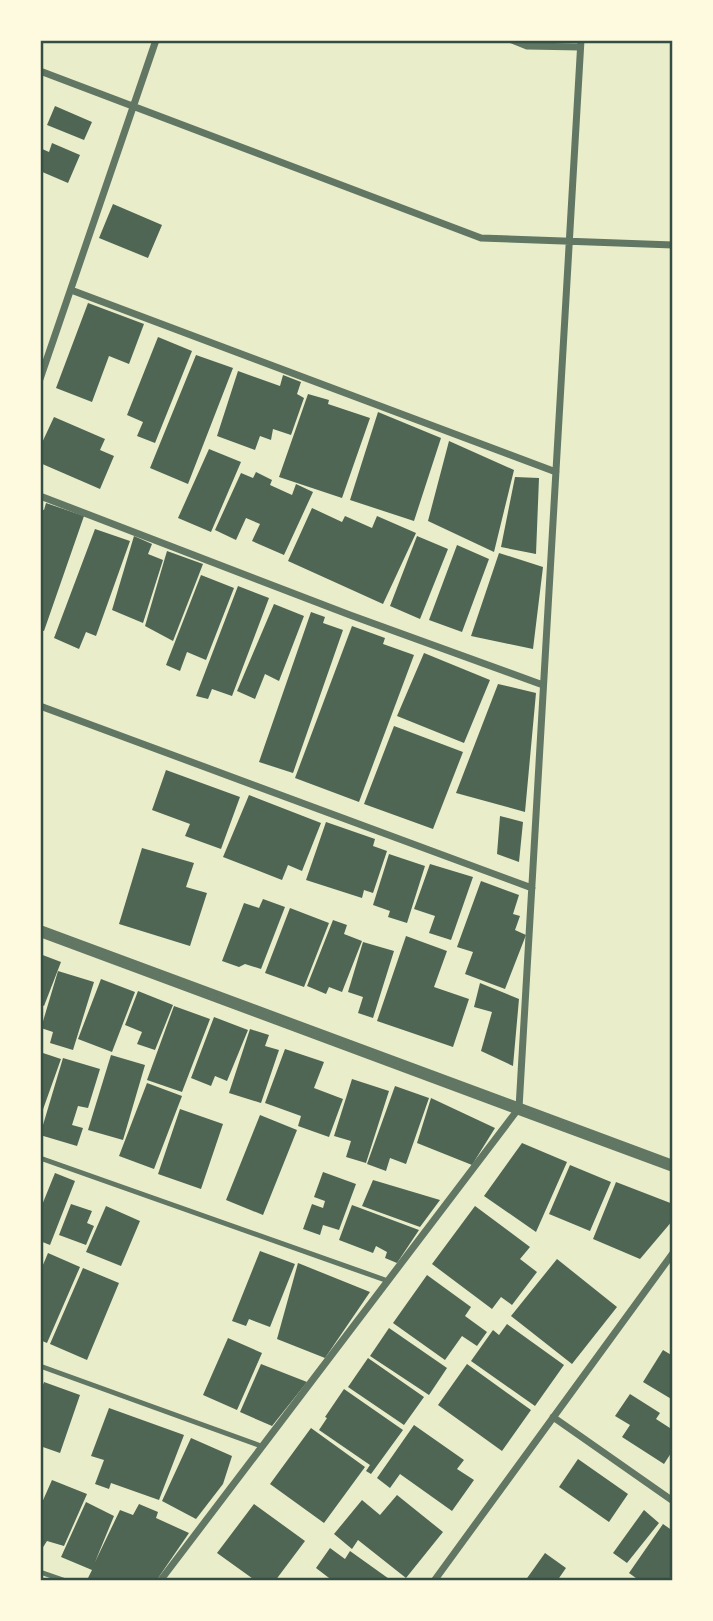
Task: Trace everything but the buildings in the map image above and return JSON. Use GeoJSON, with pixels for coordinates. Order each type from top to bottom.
{"type":"FeatureCollection","features":[{"type":"Feature","properties":{"kind":"street"},"geometry":{"type":"LineString","coordinates":[[40,379],[156,40]]}},
{"type":"Feature","properties":{"kind":"street"},"geometry":{"type":"LineString","coordinates":[[160,1581],[519,1108],[581,44],[527,46],[512,40]]}},
{"type":"Feature","properties":{"kind":"street"},"geometry":{"type":"LineString","coordinates":[[40,71],[481,238],[673,244]]}},
{"type":"Feature","properties":{"kind":"street"},"geometry":{"type":"LineString","coordinates":[[71,290],[556,472]]}},
{"type":"Feature","properties":{"kind":"street"},"geometry":{"type":"LineString","coordinates":[[40,496],[350,615],[543,685]]}},
{"type":"Feature","properties":{"kind":"street"},"geometry":{"type":"LineString","coordinates":[[40,706],[532,887]]}},
{"type":"Feature","properties":{"kind":"street"},"geometry":{"type":"LineString","coordinates":[[40,931],[673,1166]]}},
{"type":"Feature","properties":{"kind":"street"},"geometry":{"type":"LineString","coordinates":[[434,1581],[673,1253]]}},
{"type":"Feature","properties":{"kind":"street"},"geometry":{"type":"LineString","coordinates":[[553,1418],[673,1501]]}},
{"type":"Feature","properties":{"kind":"lane"},"geometry":{"type":"LineString","coordinates":[[40,1158],[388,1281]]}},
{"type":"Feature","properties":{"kind":"lane"},"geometry":{"type":"LineString","coordinates":[[40,1366],[261,1446]]}},
{"type":"Feature","properties":{"kind":"lane"},"geometry":{"type":"LineString","coordinates":[[40,1572],[65,1581]]}}]}
